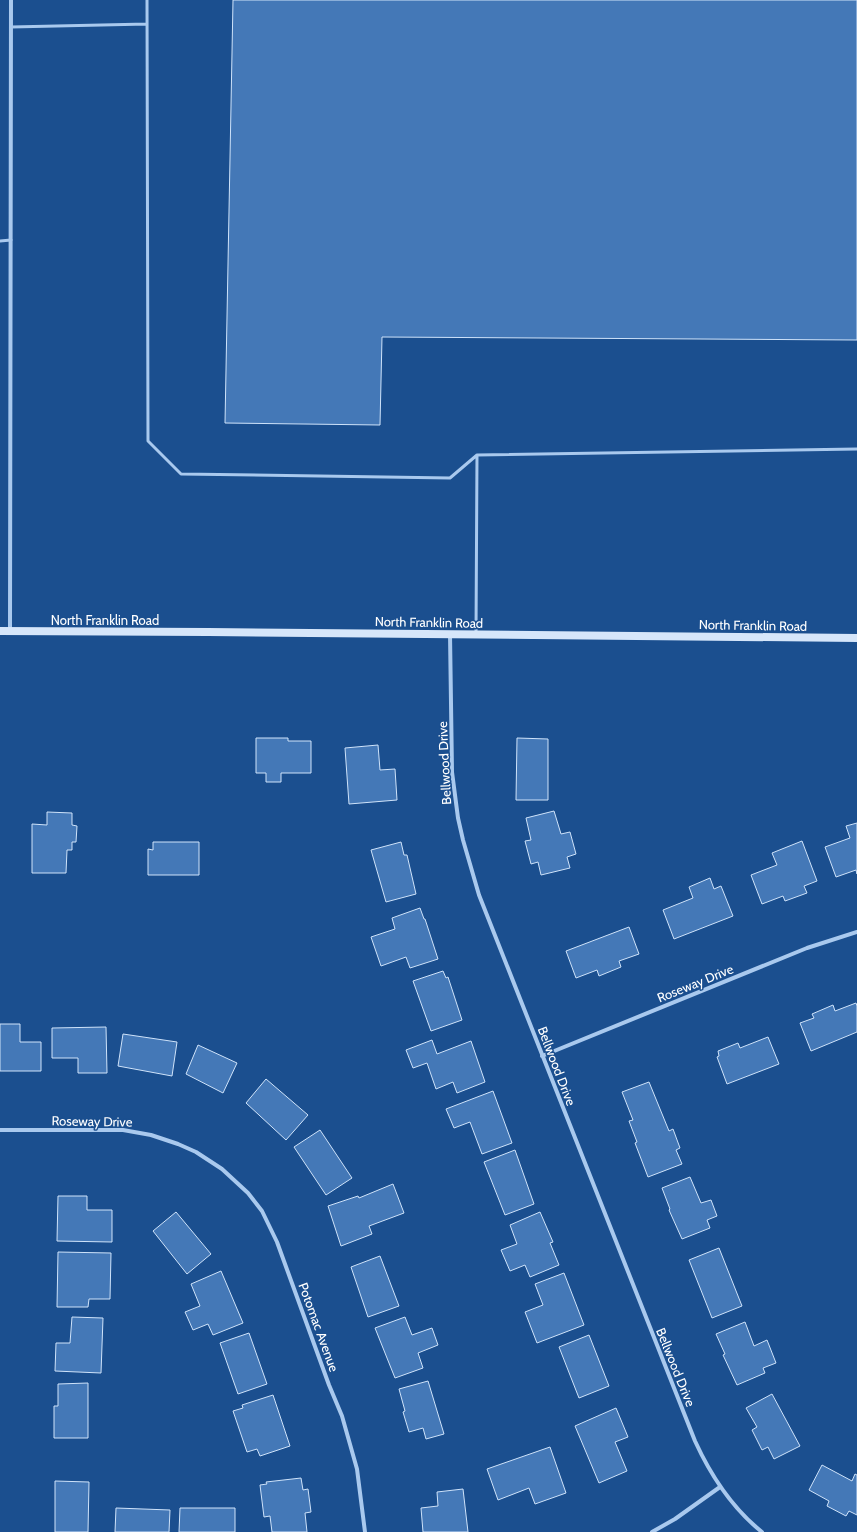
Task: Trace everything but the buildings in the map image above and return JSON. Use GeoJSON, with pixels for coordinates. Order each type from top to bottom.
{"type":"FeatureCollection","features":[{"type":"Feature","properties":{"kind":"main road","name":"North Franklin Road"},"geometry":{"type":"LineString","coordinates":[[0,631],[857,638]]}},
{"type":"Feature","properties":{"kind":"street"},"geometry":{"type":"LineString","coordinates":[[10,631],[11,0]]}},
{"type":"Feature","properties":{"kind":"street","name":"Bellwood Drive"},"geometry":{"type":"LineString","coordinates":[[450,634],[452,772],[458,818],[479,895],[695,1441],[708,1470],[720,1487],[741,1513],[762,1532]]}},
{"type":"Feature","properties":{"kind":"street","name":"Roseway Drive"},"geometry":{"type":"LineString","coordinates":[[542,1056],[807,948],[857,932]]}},
{"type":"Feature","properties":{"kind":"street","name":"Roseway Drive"},"geometry":{"type":"LineString","coordinates":[[0,1130],[123,1130],[142,1132],[178,1144],[202,1157]]}},
{"type":"Feature","properties":{"kind":"street","name":"Potomac Avenue"},"geometry":{"type":"LineString","coordinates":[[202,1157],[222,1169],[248,1193],[262,1211],[277,1242],[349,1437],[357,1469],[365,1532]]}},
{"type":"Feature","properties":{"kind":"street"},"geometry":{"type":"LineString","coordinates":[[652,1532],[675,1519],[720,1487]]}},
{"type":"Feature","properties":{"kind":"lane"},"geometry":{"type":"LineString","coordinates":[[147,0],[148,440],[181,474],[450,478],[477,455],[857,449]]}},
{"type":"Feature","properties":{"kind":"lane"},"geometry":{"type":"LineString","coordinates":[[11,27],[147,24]]}},
{"type":"Feature","properties":{"kind":"lane"},"geometry":{"type":"LineString","coordinates":[[0,241],[11,240]]}},
{"type":"Feature","properties":{"kind":"lane"},"geometry":{"type":"LineString","coordinates":[[476,635],[477,455]]}}]}
